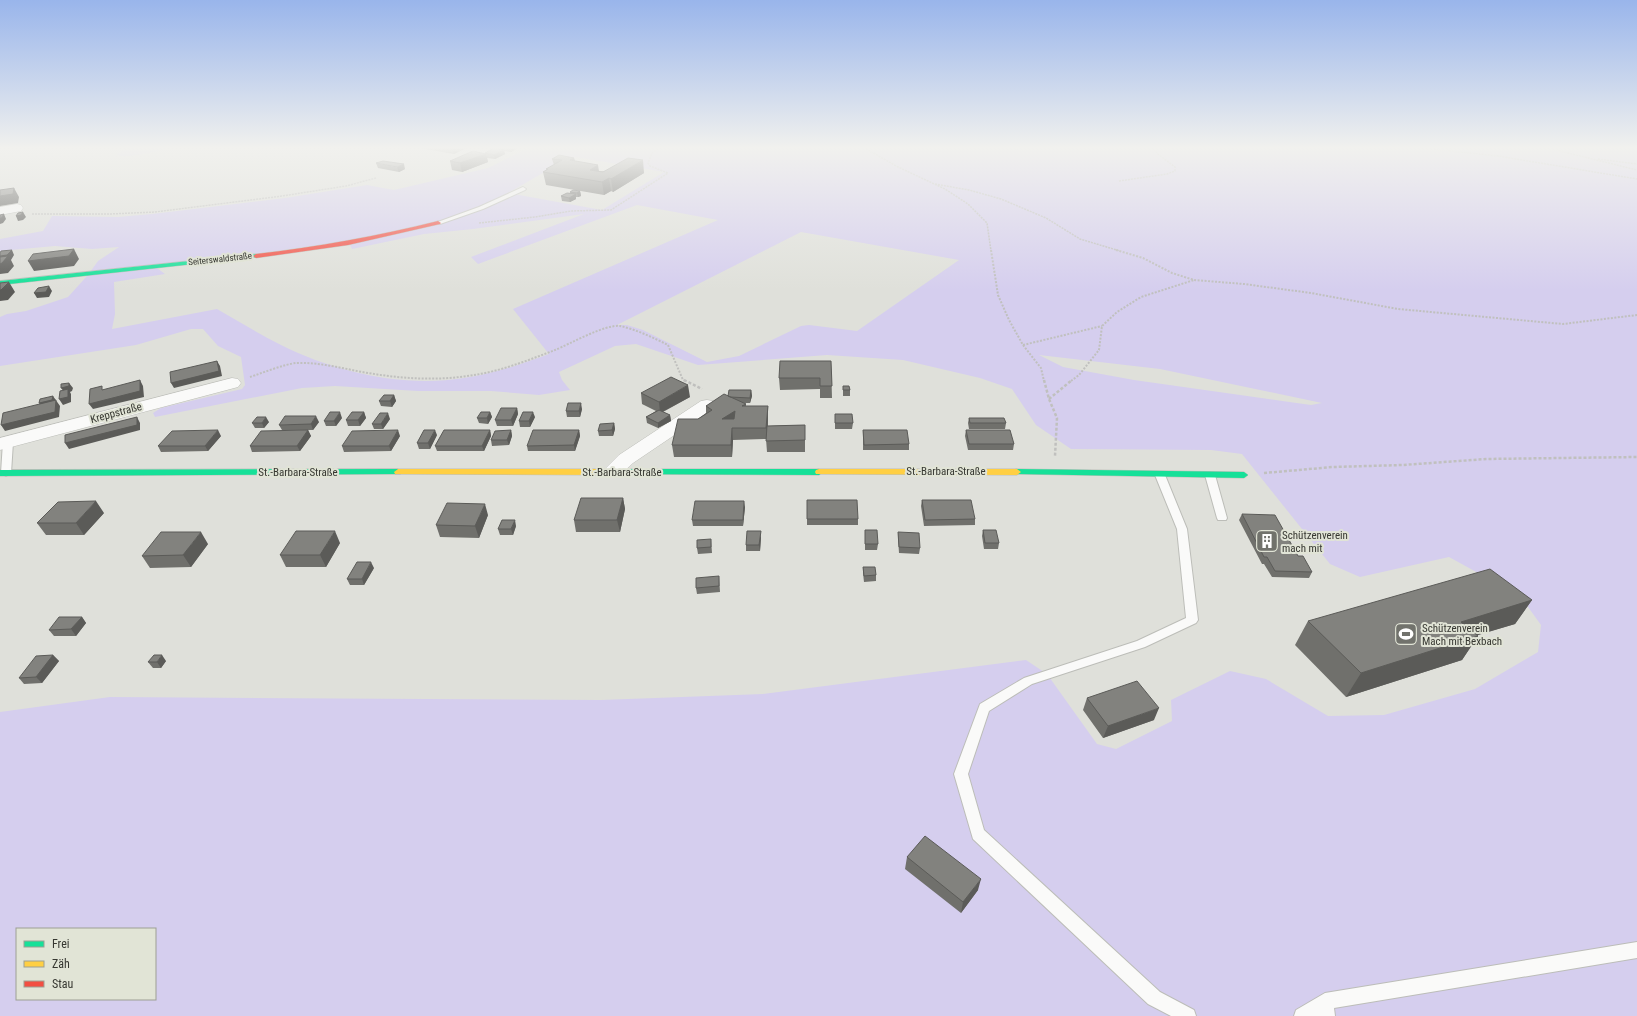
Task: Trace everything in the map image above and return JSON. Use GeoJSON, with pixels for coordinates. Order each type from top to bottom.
{"type":"FeatureCollection","features":[{"type":"Feature","properties":{"kind":"street"},"geometry":{"type":"LineString","coordinates":[[0,211],[17,208]]}},
{"type":"Feature","properties":{"kind":"street","name":"Seiterswaldstraße"},"geometry":{"type":"LineString","coordinates":[[0,283],[308,250],[388,236],[438,223]]}},
{"type":"Feature","properties":{"kind":"street","name":"Kreppstraße"},"geometry":{"type":"LineString","coordinates":[[4,443],[232,383]]}},
{"type":"Feature","properties":{"kind":"street"},"geometry":{"type":"LineString","coordinates":[[612,471],[626,459],[707,405]]}},
{"type":"Feature","properties":{"kind":"street","name":"St.-Barbara-Straße"},"geometry":{"type":"LineString","coordinates":[[3,473],[969,471],[1160,475],[1244,475]]}},
{"type":"Feature","properties":{"kind":"lane"},"geometry":{"type":"LineString","coordinates":[[438,223],[481,208],[511,194]]}},
{"type":"Feature","properties":{"kind":"lane"},"geometry":{"type":"LineString","coordinates":[[3,473],[4,443]]}},
{"type":"Feature","properties":{"kind":"lane"},"geometry":{"type":"LineString","coordinates":[[1160,475],[1182,529],[1192,620],[1141,644],[1028,681],[984,708],[961,774],[978,834],[1154,998],[1188,1016]]}},
{"type":"Feature","properties":{"kind":"lane"},"geometry":{"type":"LineString","coordinates":[[1210,475],[1222,518]]}},
{"type":"Feature","properties":{"kind":"lane"},"geometry":{"type":"LineString","coordinates":[[1302,1016],[1326,1009],[1637,950]]}},
{"type":"Feature","properties":{"kind":"path"},"geometry":{"type":"LineString","coordinates":[[17,208],[21,214],[110,214],[155,212],[292,194]]}},
{"type":"Feature","properties":{"kind":"path"},"geometry":{"type":"LineString","coordinates":[[478,223],[535,217],[572,211],[597,212],[611,210],[635,194]]}},
{"type":"Feature","properties":{"kind":"path"},"geometry":{"type":"LineString","coordinates":[[953,194],[981,214],[987,223],[998,296],[1023,345],[1041,368],[1049,399],[1057,418],[1054,473]]}},
{"type":"Feature","properties":{"kind":"path"},"geometry":{"type":"LineString","coordinates":[[985,194],[1001,199],[1046,218],[1080,239],[1143,258],[1172,273],[1194,280],[1244,284],[1311,293],[1398,309],[1563,324],[1637,315]]}},
{"type":"Feature","properties":{"kind":"path"},"geometry":{"type":"LineString","coordinates":[[1023,345],[1102,326],[1117,312],[1141,297],[1194,280]]}},
{"type":"Feature","properties":{"kind":"path"},"geometry":{"type":"LineString","coordinates":[[232,383],[295,363],[331,365],[368,373],[424,379],[455,378],[480,374],[516,364],[555,350],[601,330],[619,326],[654,338],[668,346],[683,380],[714,394],[707,405]]}},
{"type":"Feature","properties":{"kind":"path"},"geometry":{"type":"LineString","coordinates":[[1049,399],[1079,375],[1099,350],[1102,326]]}},
{"type":"Feature","properties":{"kind":"path"},"geometry":{"type":"LineString","coordinates":[[1244,475],[1334,467],[1404,465],[1486,459],[1637,457]]}},
{"type":"Feature","properties":{"kind":"shaded area"},"geometry":{"type":"Polygon","coordinates":[[[308,194],[516,194],[602,210],[627,194],[1637,194],[1637,1016],[0,1016],[0,712],[110,697],[601,700],[763,694],[1026,660],[1047,674],[1097,744],[1116,749],[1172,721],[1171,700],[1230,671],[1266,679],[1328,716],[1384,715],[1475,689],[1538,652],[1541,625],[1520,596],[1449,557],[1360,577],[1330,564],[1242,454],[1211,450],[1071,449],[1036,425],[1012,389],[980,378],[903,360],[827,355],[698,365],[636,344],[615,346],[559,372],[562,380],[570,390],[539,395],[491,391],[418,391],[335,386],[302,388],[155,417],[153,413],[161,408],[242,389],[245,385],[241,357],[218,346],[203,329],[191,329],[136,345],[0,366],[0,317],[7,314],[26,311],[68,297],[88,275],[98,261],[119,247],[92,249],[55,246],[0,251],[0,239],[43,231],[52,216],[118,217],[308,194]],[[637,205],[478,264],[471,257],[584,214],[424,234],[352,249],[348,241],[157,268],[165,274],[114,282],[115,314],[112,329],[217,309],[281,345],[302,355],[347,370],[394,379],[417,381],[441,381],[486,374],[549,354],[513,309],[718,220],[637,205]],[[801,232],[617,325],[627,325],[643,330],[707,362],[739,356],[801,326],[809,325],[857,331],[959,260],[801,232]],[[1039,355],[1063,367],[1134,380],[1311,405],[1322,403],[1160,369],[1039,355]]]}},
{"type":"Feature","properties":{"kind":"building"},"geometry":{"type":"Polygon","coordinates":[[[564,194],[575,194],[569,198],[561,196],[564,194]]]}},
{"type":"Feature","properties":{"kind":"building"},"geometry":{"type":"Polygon","coordinates":[[[23,212],[21,215],[16,216],[18,213],[23,212]]]}},
{"type":"Feature","properties":{"kind":"building"},"geometry":{"type":"Polygon","coordinates":[[[74,249],[69,256],[28,261],[33,254],[74,249]]]}},
{"type":"Feature","properties":{"kind":"building"},"geometry":{"type":"Polygon","coordinates":[[[12,250],[7,255],[0,256],[1,251],[12,250]]]}},
{"type":"Feature","properties":{"kind":"building"},"geometry":{"type":"Polygon","coordinates":[[[8,256],[2,263],[0,264],[0,257],[8,256]]]}},
{"type":"Feature","properties":{"kind":"building"},"geometry":{"type":"Polygon","coordinates":[[[9,282],[1,290],[0,290],[0,283],[9,282]]]}},
{"type":"Feature","properties":{"kind":"building"},"geometry":{"type":"Polygon","coordinates":[[[49,286],[46,292],[34,293],[38,288],[49,286]]]}},
{"type":"Feature","properties":{"kind":"building"},"geometry":{"type":"Polygon","coordinates":[[[217,361],[219,371],[171,383],[170,372],[217,361]]]}},
{"type":"Feature","properties":{"kind":"building"},"geometry":{"type":"Polygon","coordinates":[[[780,361],[831,361],[832,386],[820,386],[820,378],[779,378],[780,361]]]}},
{"type":"Feature","properties":{"kind":"building"},"geometry":{"type":"Polygon","coordinates":[[[671,377],[688,385],[659,402],[641,393],[671,377]]]}},
{"type":"Feature","properties":{"kind":"building"},"geometry":{"type":"Polygon","coordinates":[[[140,380],[140,391],[89,404],[90,389],[102,386],[102,390],[140,380]]]}},
{"type":"Feature","properties":{"kind":"building"},"geometry":{"type":"Polygon","coordinates":[[[69,383],[69,386],[61,388],[61,384],[69,383]]]}},
{"type":"Feature","properties":{"kind":"building"},"geometry":{"type":"Polygon","coordinates":[[[843,386],[849,386],[850,390],[843,390],[843,386]]]}},
{"type":"Feature","properties":{"kind":"building"},"geometry":{"type":"Polygon","coordinates":[[[68,389],[68,397],[59,399],[60,391],[68,389]]]}},
{"type":"Feature","properties":{"kind":"building"},"geometry":{"type":"Polygon","coordinates":[[[729,390],[751,390],[750,398],[730,397],[728,396],[729,390]]]}},
{"type":"Feature","properties":{"kind":"building"},"geometry":{"type":"Polygon","coordinates":[[[724,394],[746,404],[742,406],[768,406],[766,428],[732,428],[731,445],[672,445],[678,419],[698,419],[712,410],[706,406],[724,394]],[[735,411],[722,419],[734,419],[735,411]]]}},
{"type":"Feature","properties":{"kind":"building"},"geometry":{"type":"Polygon","coordinates":[[[384,395],[394,395],[390,401],[379,401],[384,395]]]}},
{"type":"Feature","properties":{"kind":"building"},"geometry":{"type":"Polygon","coordinates":[[[53,396],[52,400],[39,403],[40,399],[53,396]]]}},
{"type":"Feature","properties":{"kind":"building"},"geometry":{"type":"Polygon","coordinates":[[[56,400],[55,412],[1,425],[3,413],[56,400]]]}},
{"type":"Feature","properties":{"kind":"building"},"geometry":{"type":"Polygon","coordinates":[[[568,403],[581,403],[579,411],[566,411],[568,403]]]}},
{"type":"Feature","properties":{"kind":"building"},"geometry":{"type":"Polygon","coordinates":[[[501,408],[517,408],[511,420],[495,420],[501,408]]]}},
{"type":"Feature","properties":{"kind":"building"},"geometry":{"type":"Polygon","coordinates":[[[659,410],[670,415],[658,423],[646,417],[659,410]]]}},
{"type":"Feature","properties":{"kind":"building"},"geometry":{"type":"Polygon","coordinates":[[[330,412],[340,412],[334,421],[324,421],[330,412]]]}},
{"type":"Feature","properties":{"kind":"building"},"geometry":{"type":"Polygon","coordinates":[[[352,412],[364,412],[358,420],[346,420],[352,412]]]}},
{"type":"Feature","properties":{"kind":"building"},"geometry":{"type":"Polygon","coordinates":[[[481,412],[490,412],[487,418],[477,418],[481,412]]]}},
{"type":"Feature","properties":{"kind":"building"},"geometry":{"type":"Polygon","coordinates":[[[523,412],[533,412],[529,421],[519,421],[523,412]]]}},
{"type":"Feature","properties":{"kind":"building"},"geometry":{"type":"Polygon","coordinates":[[[380,413],[388,413],[381,424],[372,424],[380,413]]]}},
{"type":"Feature","properties":{"kind":"building"},"geometry":{"type":"Polygon","coordinates":[[[835,414],[852,414],[853,423],[835,423],[835,414]]]}},
{"type":"Feature","properties":{"kind":"building"},"geometry":{"type":"Polygon","coordinates":[[[285,416],[316,416],[311,424],[279,425],[285,416]]]}},
{"type":"Feature","properties":{"kind":"building"},"geometry":{"type":"Polygon","coordinates":[[[137,417],[137,425],[65,443],[65,435],[137,417]]]}},
{"type":"Feature","properties":{"kind":"building"},"geometry":{"type":"Polygon","coordinates":[[[257,417],[266,417],[262,423],[252,423],[257,417]]]}},
{"type":"Feature","properties":{"kind":"building"},"geometry":{"type":"Polygon","coordinates":[[[969,418],[1004,418],[1006,423],[970,423],[969,418]]]}},
{"type":"Feature","properties":{"kind":"building"},"geometry":{"type":"Polygon","coordinates":[[[614,423],[612,430],[598,431],[600,424],[614,423]]]}},
{"type":"Feature","properties":{"kind":"building"},"geometry":{"type":"Polygon","coordinates":[[[805,425],[805,440],[766,441],[767,426],[805,425]]]}},
{"type":"Feature","properties":{"kind":"building"},"geometry":{"type":"Polygon","coordinates":[[[218,430],[205,446],[158,446],[172,431],[218,430]]]}},
{"type":"Feature","properties":{"kind":"building"},"geometry":{"type":"Polygon","coordinates":[[[308,430],[297,446],[250,446],[261,431],[308,430]]]}},
{"type":"Feature","properties":{"kind":"building"},"geometry":{"type":"Polygon","coordinates":[[[398,430],[389,446],[342,446],[352,431],[398,430]]]}},
{"type":"Feature","properties":{"kind":"building"},"geometry":{"type":"Polygon","coordinates":[[[424,430],[435,430],[428,443],[417,443],[424,430]]]}},
{"type":"Feature","properties":{"kind":"building"},"geometry":{"type":"Polygon","coordinates":[[[444,430],[490,430],[482,446],[435,446],[444,430]]]}},
{"type":"Feature","properties":{"kind":"building"},"geometry":{"type":"Polygon","coordinates":[[[511,430],[507,440],[491,440],[495,431],[511,430]]]}},
{"type":"Feature","properties":{"kind":"building"},"geometry":{"type":"Polygon","coordinates":[[[533,430],[579,430],[574,445],[527,446],[533,430]]]}},
{"type":"Feature","properties":{"kind":"building"},"geometry":{"type":"Polygon","coordinates":[[[863,430],[907,430],[909,444],[864,445],[863,430]]]}},
{"type":"Feature","properties":{"kind":"building"},"geometry":{"type":"Polygon","coordinates":[[[966,430],[1010,430],[1014,444],[969,444],[966,430]]]}},
{"type":"Feature","properties":{"kind":"building"},"geometry":{"type":"Polygon","coordinates":[[[581,498],[623,498],[617,520],[574,520],[581,498]]]}},
{"type":"Feature","properties":{"kind":"building"},"geometry":{"type":"Polygon","coordinates":[[[807,500],[857,500],[858,519],[807,519],[807,500]]]}},
{"type":"Feature","properties":{"kind":"building"},"geometry":{"type":"Polygon","coordinates":[[[922,500],[971,500],[975,519],[925,520],[922,500]]]}},
{"type":"Feature","properties":{"kind":"building"},"geometry":{"type":"Polygon","coordinates":[[[96,501],[76,523],[37,523],[58,502],[96,501]]]}},
{"type":"Feature","properties":{"kind":"building"},"geometry":{"type":"Polygon","coordinates":[[[695,501],[744,501],[743,520],[692,520],[695,501]]]}},
{"type":"Feature","properties":{"kind":"building"},"geometry":{"type":"Polygon","coordinates":[[[447,503],[485,504],[475,526],[436,525],[447,503]]]}},
{"type":"Feature","properties":{"kind":"building","name":"Schützenverein mach mit"},"geometry":{"type":"Polygon","coordinates":[[[1242,514],[1275,515],[1298,556],[1303,556],[1312,572],[1275,571],[1267,557],[1264,557],[1242,514]]]}},
{"type":"Feature","properties":{"kind":"building"},"geometry":{"type":"Polygon","coordinates":[[[502,520],[515,520],[511,529],[498,529],[502,520]]]}},
{"type":"Feature","properties":{"kind":"building"},"geometry":{"type":"Polygon","coordinates":[[[865,530],[877,530],[878,544],[865,544],[865,530]]]}},
{"type":"Feature","properties":{"kind":"building"},"geometry":{"type":"Polygon","coordinates":[[[983,530],[996,530],[999,543],[985,543],[983,530]]]}},
{"type":"Feature","properties":{"kind":"building"},"geometry":{"type":"Polygon","coordinates":[[[296,531],[335,531],[320,555],[280,555],[296,531]]]}},
{"type":"Feature","properties":{"kind":"building"},"geometry":{"type":"Polygon","coordinates":[[[747,531],[761,531],[759,545],[746,545],[747,531]]]}},
{"type":"Feature","properties":{"kind":"building"},"geometry":{"type":"Polygon","coordinates":[[[161,532],[201,532],[183,555],[142,556],[161,532]]]}},
{"type":"Feature","properties":{"kind":"building"},"geometry":{"type":"Polygon","coordinates":[[[898,532],[919,533],[920,548],[899,547],[898,532]]]}},
{"type":"Feature","properties":{"kind":"building"},"geometry":{"type":"Polygon","coordinates":[[[711,539],[711,547],[697,548],[697,540],[711,539]]]}},
{"type":"Feature","properties":{"kind":"building"},"geometry":{"type":"Polygon","coordinates":[[[357,562],[371,562],[362,579],[347,579],[357,562]]]}},
{"type":"Feature","properties":{"kind":"building"},"geometry":{"type":"Polygon","coordinates":[[[863,567],[875,567],[876,575],[864,576],[863,567]]]}},
{"type":"Feature","properties":{"kind":"building"},"geometry":{"type":"Polygon","coordinates":[[[1490,569],[1532,600],[1461,622],[1478,636],[1361,673],[1308,621],[1490,569]]]}},
{"type":"Feature","properties":{"kind":"building"},"geometry":{"type":"Polygon","coordinates":[[[719,576],[719,586],[696,588],[696,578],[719,576]]]}},
{"type":"Feature","properties":{"kind":"building"},"geometry":{"type":"Polygon","coordinates":[[[59,617],[82,617],[71,629],[49,630],[59,617]]]}},
{"type":"Feature","properties":{"kind":"building"},"geometry":{"type":"Polygon","coordinates":[[[53,655],[36,677],[19,678],[36,656],[53,655]]]}},
{"type":"Feature","properties":{"kind":"building"},"geometry":{"type":"Polygon","coordinates":[[[154,655],[162,655],[157,662],[148,662],[154,655]]]}},
{"type":"Feature","properties":{"kind":"building"},"geometry":{"type":"Polygon","coordinates":[[[1137,681],[1159,708],[1108,726],[1087,698],[1137,681]]]}},
{"type":"Feature","properties":{"kind":"building"},"geometry":{"type":"Polygon","coordinates":[[[925,836],[981,879],[963,902],[907,857],[925,836]]]}},
{"type":"Feature","properties":{"kind":"traffic: fast"},"geometry":{"type":"LineString","coordinates":[[0,283],[256,256]]}},
{"type":"Feature","properties":{"kind":"traffic: fast"},"geometry":{"type":"LineString","coordinates":[[0,473],[398,472]]}},
{"type":"Feature","properties":{"kind":"traffic: fast"},"geometry":{"type":"LineString","coordinates":[[609,472],[819,472]]}},
{"type":"Feature","properties":{"kind":"traffic: fast"},"geometry":{"type":"LineString","coordinates":[[1017,472],[1244,475]]}},
{"type":"Feature","properties":{"kind":"traffic: slow"},"geometry":{"type":"LineString","coordinates":[[398,472],[609,472]]}},
{"type":"Feature","properties":{"kind":"traffic: slow"},"geometry":{"type":"LineString","coordinates":[[819,472],[1017,472]]}},
{"type":"Feature","properties":{"kind":"traffic: jam"},"geometry":{"type":"LineString","coordinates":[[256,256],[348,243],[438,223]]}},
{"type":"Feature","properties":{"kind":"place","name":"Schützenverein mach mit"},"geometry":{"type":"Point","coordinates":[1267,541]}},
{"type":"Feature","properties":{"kind":"place","name":"Schützenverein Mach mit Bexbach"},"geometry":{"type":"Point","coordinates":[1406,634]}}]}
